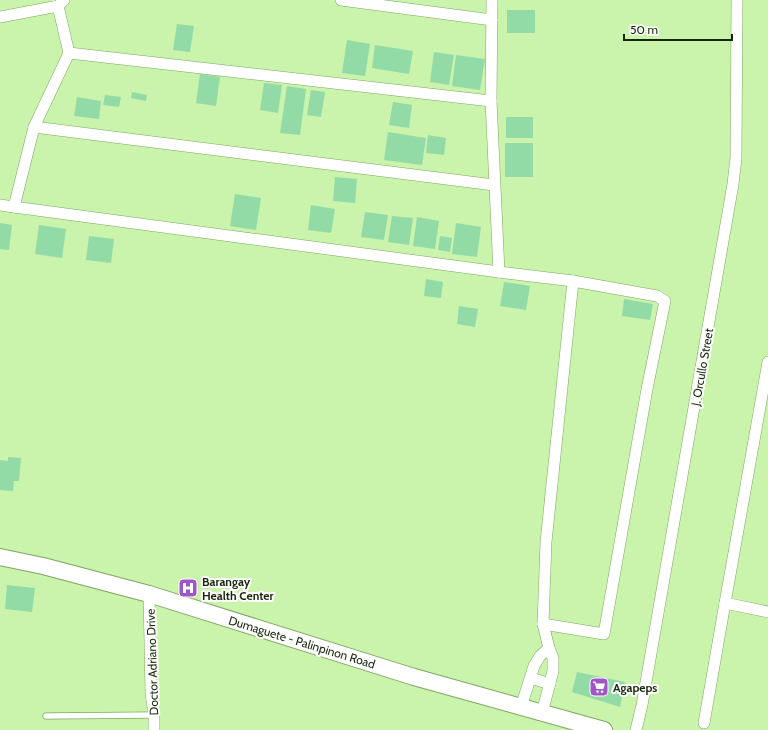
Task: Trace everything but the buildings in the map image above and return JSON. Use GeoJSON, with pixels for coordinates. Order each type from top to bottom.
{"type":"FeatureCollection","features":[{"type":"Feature","properties":{"kind":"main road","name":"Dumaguete - Palinpinon Road"},"geometry":{"type":"LineString","coordinates":[[0,557],[43,566],[149,594],[414,677],[604,730]]}},
{"type":"Feature","properties":{"kind":"street"},"geometry":{"type":"LineString","coordinates":[[341,0],[492,20]]}},
{"type":"Feature","properties":{"kind":"street"},"geometry":{"type":"LineString","coordinates":[[492,0],[491,101],[499,272]]}},
{"type":"Feature","properties":{"kind":"street","name":"J. Orcullo Street"},"geometry":{"type":"LineString","coordinates":[[636,730],[645,690],[733,184],[736,158],[737,0]]}},
{"type":"Feature","properties":{"kind":"street"},"geometry":{"type":"LineString","coordinates":[[0,17],[61,3],[69,53],[34,127],[14,207]]}},
{"type":"Feature","properties":{"kind":"street"},"geometry":{"type":"LineString","coordinates":[[69,53],[491,101]]}},
{"type":"Feature","properties":{"kind":"street"},"geometry":{"type":"LineString","coordinates":[[34,127],[494,185]]}},
{"type":"Feature","properties":{"kind":"street"},"geometry":{"type":"LineString","coordinates":[[0,205],[573,281],[657,296],[665,301],[647,389],[604,634],[543,624]]}},
{"type":"Feature","properties":{"kind":"street"},"geometry":{"type":"LineString","coordinates":[[542,713],[553,671],[553,658],[543,624],[546,542],[573,281]]}},
{"type":"Feature","properties":{"kind":"street"},"geometry":{"type":"LineString","coordinates":[[704,723],[768,362]]}},
{"type":"Feature","properties":{"kind":"street","name":"Doctor Adriano Drive"},"geometry":{"type":"LineString","coordinates":[[149,594],[151,693],[154,715],[154,730]]}},
{"type":"Feature","properties":{"kind":"street"},"geometry":{"type":"LineString","coordinates":[[725,603],[768,612]]}},
{"type":"Feature","properties":{"kind":"street"},"geometry":{"type":"LineString","coordinates":[[521,707],[534,666],[540,656],[549,648]]}},
{"type":"Feature","properties":{"kind":"street"},"geometry":{"type":"LineString","coordinates":[[530,678],[550,684]]}},
{"type":"Feature","properties":{"kind":"lane"},"geometry":{"type":"LineString","coordinates":[[46,716],[154,715]]}},
{"type":"Feature","properties":{"kind":"place","name":"Barangay Health Center"},"geometry":{"type":"Point","coordinates":[188,588]}},
{"type":"Feature","properties":{"kind":"place","name":"Agapeps"},"geometry":{"type":"Point","coordinates":[599,687]}}]}
